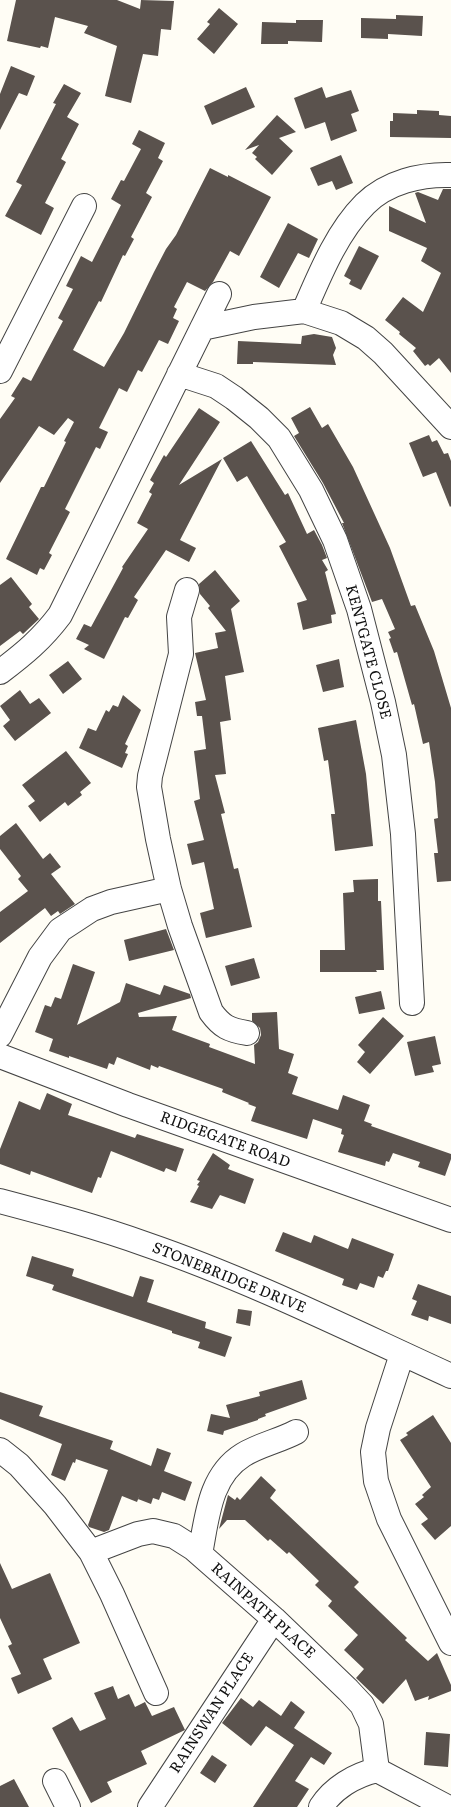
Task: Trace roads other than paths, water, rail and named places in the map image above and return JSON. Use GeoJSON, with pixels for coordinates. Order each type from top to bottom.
{"type":"FeatureCollection","features":[{"type":"Feature","properties":{"kind":"street"},"geometry":{"type":"LineString","coordinates":[[304,311],[327,262],[345,230],[366,203],[391,186],[416,177],[451,175]]}},
{"type":"Feature","properties":{"kind":"street"},"geometry":{"type":"LineString","coordinates":[[0,371],[84,206]]}},
{"type":"Feature","properties":{"kind":"street"},"geometry":{"type":"LineString","coordinates":[[0,672],[29,650],[46,634],[60,615],[218,294]]}},
{"type":"Feature","properties":{"kind":"street"},"geometry":{"type":"LineString","coordinates":[[202,328],[254,317],[304,311],[342,323],[366,338],[383,353],[451,427]]}},
{"type":"Feature","properties":{"kind":"street","name":"KENTGATE CLOSE"},"geometry":{"type":"LineString","coordinates":[[179,374],[216,386],[259,418],[278,438],[311,490],[335,540],[359,609],[383,702],[394,755],[403,834],[412,1003]]}},
{"type":"Feature","properties":{"kind":"street"},"geometry":{"type":"LineString","coordinates":[[188,590],[179,617],[181,654],[150,776],[150,787],[158,839],[169,889],[180,926],[211,1012],[219,1023],[232,1030],[247,1033]]}},
{"type":"Feature","properties":{"kind":"street"},"geometry":{"type":"LineString","coordinates":[[0,1035],[40,957],[60,930],[92,910],[111,902],[169,889]]}},
{"type":"Feature","properties":{"kind":"street","name":"RIDGEGATE ROAD"},"geometry":{"type":"LineString","coordinates":[[0,1056],[128,1105],[451,1220]]}},
{"type":"Feature","properties":{"kind":"street","name":"STONEBRIDGE DRIVE"},"geometry":{"type":"LineString","coordinates":[[0,1202],[88,1225],[221,1273],[300,1306],[451,1376]]}},
{"type":"Feature","properties":{"kind":"street"},"geometry":{"type":"LineString","coordinates":[[402,1354],[378,1428],[373,1452],[376,1480],[389,1519],[451,1643]]}},
{"type":"Feature","properties":{"kind":"street"},"geometry":{"type":"LineString","coordinates":[[200,1554],[214,1490],[219,1478],[242,1455],[296,1432]]}},
{"type":"Feature","properties":{"kind":"street"},"geometry":{"type":"LineString","coordinates":[[0,1450],[20,1465],[55,1505],[91,1552],[156,1693]]}},
{"type":"Feature","properties":{"kind":"street","name":"RAINPATH PLACE"},"geometry":{"type":"LineString","coordinates":[[91,1552],[138,1534],[153,1531],[174,1536],[200,1554],[274,1620],[362,1705],[371,1724],[377,1770]]}},
{"type":"Feature","properties":{"kind":"street","name":"RAINSWAN PLACE"},"geometry":{"type":"LineString","coordinates":[[150,1807],[274,1620]]}},
{"type":"Feature","properties":{"kind":"street"},"geometry":{"type":"LineString","coordinates":[[321,1807],[338,1789],[355,1776],[377,1770],[447,1807]]}},
{"type":"Feature","properties":{"kind":"street"},"geometry":{"type":"LineString","coordinates":[[55,1781],[68,1807]]}}]}
